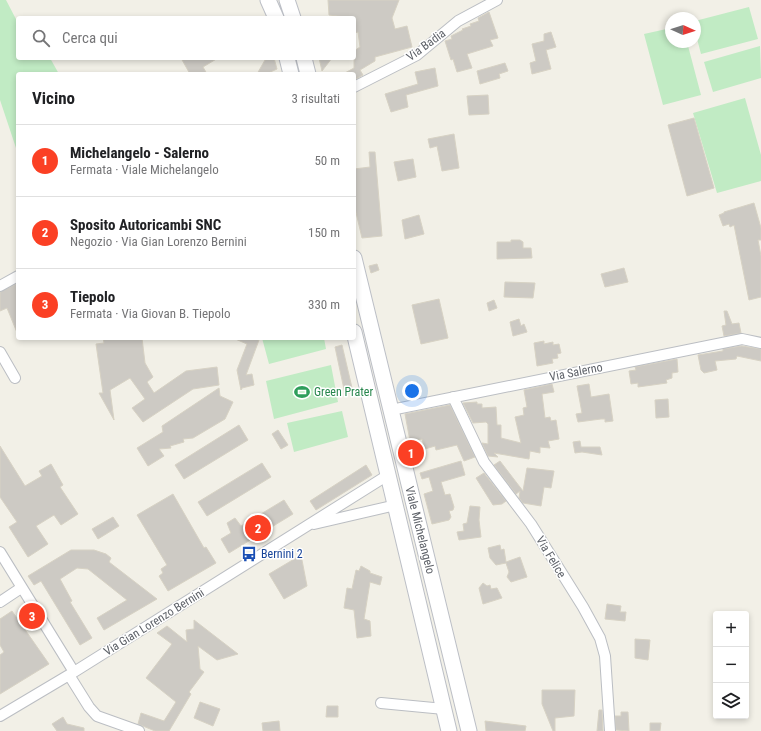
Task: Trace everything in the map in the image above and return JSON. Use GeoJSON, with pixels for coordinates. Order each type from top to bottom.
{"type":"FeatureCollection","features":[{"type":"Feature","properties":{"kind":"street"},"geometry":{"type":"LineString","coordinates":[[268,0],[275,16]]}},
{"type":"Feature","properties":{"kind":"street"},"geometry":{"type":"LineString","coordinates":[[287,0],[292,16]]}},
{"type":"Feature","properties":{"kind":"street","name":"Via Badia"},"geometry":{"type":"LineString","coordinates":[[356,86],[417,55],[458,21],[497,0]]}},
{"type":"Feature","properties":{"kind":"street"},"geometry":{"type":"LineString","coordinates":[[288,60],[290,72]]}},
{"type":"Feature","properties":{"kind":"street"},"geometry":{"type":"LineString","coordinates":[[304,60],[308,72]]}},
{"type":"Feature","properties":{"kind":"street","name":"Viale Michelangelo"},"geometry":{"type":"LineString","coordinates":[[356,266],[469,731]]}},
{"type":"Feature","properties":{"kind":"street"},"geometry":{"type":"LineString","coordinates":[[0,286],[16,277]]}},
{"type":"Feature","properties":{"kind":"street"},"geometry":{"type":"LineString","coordinates":[[356,333],[372,330]]}},
{"type":"Feature","properties":{"kind":"street","name":"Via Salerno"},"geometry":{"type":"LineString","coordinates":[[391,410],[742,339],[761,343]]}},
{"type":"Feature","properties":{"kind":"street","name":"Viale Michelangelo"},"geometry":{"type":"LineString","coordinates":[[356,340],[449,731]]}},
{"type":"Feature","properties":{"kind":"street"},"geometry":{"type":"LineString","coordinates":[[0,352],[15,378]]}},
{"type":"Feature","properties":{"kind":"street","name":"Via Felice"},"geometry":{"type":"LineString","coordinates":[[453,397],[484,462],[530,524],[583,608],[600,638],[605,656],[610,731]]}},
{"type":"Feature","properties":{"kind":"street","name":"Via Gian Lorenzo Bernini"},"geometry":{"type":"LineString","coordinates":[[0,716],[72,674],[306,525],[388,475]]}},
{"type":"Feature","properties":{"kind":"street","name":"Via Gian Lorenzo Bernini"},"geometry":{"type":"LineString","coordinates":[[306,525],[396,505]]}},
{"type":"Feature","properties":{"kind":"street"},"geometry":{"type":"LineString","coordinates":[[0,552],[72,674],[89,707],[97,716],[139,731]]}},
{"type":"Feature","properties":{"kind":"street"},"geometry":{"type":"LineString","coordinates":[[0,602],[21,588]]}},
{"type":"Feature","properties":{"kind":"street"},"geometry":{"type":"LineString","coordinates":[[381,703],[444,709],[462,704]]}},
{"type":"Feature","properties":{"kind":"green space"},"geometry":{"type":"Polygon","coordinates":[[[0,0],[6,0],[16,19],[16,60],[51,60],[58,72],[16,72],[16,148],[0,100],[0,0]]]}},
{"type":"Feature","properties":{"kind":"green space"},"geometry":{"type":"Polygon","coordinates":[[[749,7],[758,39],[701,54],[699,48],[701,48],[701,19],[749,7]]]}},
{"type":"Feature","properties":{"kind":"green space"},"geometry":{"type":"Polygon","coordinates":[[[665,29],[665,48],[689,48],[701,95],[663,105],[644,34],[665,29]]]}},
{"type":"Feature","properties":{"kind":"green space"},"geometry":{"type":"Polygon","coordinates":[[[760,46],[761,78],[713,92],[704,62],[760,46]]]}},
{"type":"Feature","properties":{"kind":"green space"},"geometry":{"type":"Polygon","coordinates":[[[745,98],[761,155],[761,181],[717,193],[693,113],[745,98]]]}},
{"type":"Feature","properties":{"kind":"green space","name":"Green Prater"},"geometry":{"type":"Polygon","coordinates":[[[263,340],[324,340],[326,349],[269,364],[263,340]]]}},
{"type":"Feature","properties":{"kind":"green space","name":"Green Prater"},"geometry":{"type":"Polygon","coordinates":[[[331,365],[338,402],[274,419],[266,381],[331,365]]]}},
{"type":"Feature","properties":{"kind":"green space","name":"Green Prater"},"geometry":{"type":"Polygon","coordinates":[[[342,411],[348,437],[294,452],[287,423],[342,411]]]}},
{"type":"Feature","properties":{"kind":"building"},"geometry":{"type":"Polygon","coordinates":[[[328,0],[399,0],[392,18],[395,29],[407,26],[412,47],[375,57],[375,61],[360,70],[363,75],[356,79],[356,72],[347,72],[354,68],[356,50],[360,47],[358,32],[356,32],[356,16],[329,15],[328,0]]]}},
{"type":"Feature","properties":{"kind":"building"},"geometry":{"type":"Polygon","coordinates":[[[489,12],[498,38],[490,40],[493,46],[467,54],[472,68],[457,72],[453,59],[451,60],[445,41],[452,39],[451,36],[463,30],[462,29],[471,26],[470,24],[479,21],[478,18],[489,12]]]}},
{"type":"Feature","properties":{"kind":"building"},"geometry":{"type":"Polygon","coordinates":[[[551,32],[556,47],[546,50],[551,69],[532,74],[530,63],[536,61],[532,44],[544,41],[544,34],[551,32]]]}},
{"type":"Feature","properties":{"kind":"building"},"geometry":{"type":"Polygon","coordinates":[[[182,60],[215,60],[203,67],[206,72],[189,72],[182,60]]]}},
{"type":"Feature","properties":{"kind":"building"},"geometry":{"type":"Polygon","coordinates":[[[265,60],[275,60],[277,69],[270,72],[258,72],[265,60]]]}},
{"type":"Feature","properties":{"kind":"building"},"geometry":{"type":"Polygon","coordinates":[[[319,60],[330,60],[322,71],[319,60]]]}},
{"type":"Feature","properties":{"kind":"building"},"geometry":{"type":"Polygon","coordinates":[[[505,63],[508,71],[499,74],[500,78],[480,84],[477,71],[505,63]]]}},
{"type":"Feature","properties":{"kind":"building"},"geometry":{"type":"Polygon","coordinates":[[[435,68],[438,86],[406,95],[408,107],[391,112],[385,94],[418,84],[415,72],[435,68]]]}},
{"type":"Feature","properties":{"kind":"building"},"geometry":{"type":"Polygon","coordinates":[[[488,95],[489,114],[469,115],[467,96],[488,95]]]}},
{"type":"Feature","properties":{"kind":"building"},"geometry":{"type":"Polygon","coordinates":[[[694,118],[714,188],[687,196],[668,125],[694,118]]]}},
{"type":"Feature","properties":{"kind":"building"},"geometry":{"type":"Polygon","coordinates":[[[454,134],[459,168],[442,171],[437,146],[430,148],[428,139],[454,134]]]}},
{"type":"Feature","properties":{"kind":"building"},"geometry":{"type":"Polygon","coordinates":[[[369,152],[375,152],[382,236],[362,238],[356,212],[356,169],[370,167],[369,152]]]}},
{"type":"Feature","properties":{"kind":"building"},"geometry":{"type":"Polygon","coordinates":[[[413,159],[416,177],[398,181],[394,162],[413,159]]]}},
{"type":"Feature","properties":{"kind":"building"},"geometry":{"type":"Polygon","coordinates":[[[754,203],[761,228],[761,240],[758,240],[761,256],[761,297],[749,300],[734,225],[730,227],[729,224],[723,226],[719,215],[724,212],[754,203]]]}},
{"type":"Feature","properties":{"kind":"building"},"geometry":{"type":"Polygon","coordinates":[[[419,215],[424,234],[405,239],[402,220],[419,215]]]}},
{"type":"Feature","properties":{"kind":"building"},"geometry":{"type":"Polygon","coordinates":[[[511,240],[520,240],[523,242],[523,248],[531,248],[532,258],[497,259],[497,242],[511,242],[511,240]]]}},
{"type":"Feature","properties":{"kind":"building"},"geometry":{"type":"Polygon","coordinates":[[[377,264],[379,270],[371,273],[369,266],[377,264]]]}},
{"type":"Feature","properties":{"kind":"building"},"geometry":{"type":"Polygon","coordinates":[[[624,268],[628,282],[605,287],[601,274],[624,268]]]}},
{"type":"Feature","properties":{"kind":"building"},"geometry":{"type":"Polygon","coordinates":[[[505,282],[535,283],[533,298],[504,297],[505,282]]]}},
{"type":"Feature","properties":{"kind":"building"},"geometry":{"type":"Polygon","coordinates":[[[16,284],[16,330],[7,308],[0,311],[0,292],[16,284]]]}},
{"type":"Feature","properties":{"kind":"building"},"geometry":{"type":"Polygon","coordinates":[[[439,299],[448,338],[421,344],[412,305],[439,299]]]}},
{"type":"Feature","properties":{"kind":"building"},"geometry":{"type":"Polygon","coordinates":[[[494,300],[497,308],[489,311],[487,303],[494,300]]]}},
{"type":"Feature","properties":{"kind":"building"},"geometry":{"type":"Polygon","coordinates":[[[724,311],[727,311],[732,324],[739,323],[741,333],[724,336],[722,326],[726,325],[724,311]]]}},
{"type":"Feature","properties":{"kind":"building"},"geometry":{"type":"Polygon","coordinates":[[[519,319],[521,326],[524,324],[527,332],[513,336],[510,322],[519,319]]]}},
{"type":"Feature","properties":{"kind":"building"},"geometry":{"type":"Polygon","coordinates":[[[103,340],[142,340],[145,363],[153,377],[147,382],[154,393],[186,371],[217,367],[219,385],[193,389],[143,422],[132,408],[145,399],[130,378],[110,390],[114,420],[99,393],[103,393],[96,344],[104,343],[103,340]]]}},
{"type":"Feature","properties":{"kind":"building"},"geometry":{"type":"Polygon","coordinates":[[[238,340],[259,340],[246,375],[252,374],[254,385],[242,388],[241,390],[237,370],[247,344],[238,340]]]}},
{"type":"Feature","properties":{"kind":"building"},"geometry":{"type":"Polygon","coordinates":[[[544,341],[544,344],[553,342],[553,345],[559,344],[561,353],[557,354],[558,358],[552,359],[553,363],[537,366],[534,343],[544,341]]]}},
{"type":"Feature","properties":{"kind":"building"},"geometry":{"type":"Polygon","coordinates":[[[342,345],[353,392],[345,394],[335,347],[342,345]]]}},
{"type":"Feature","properties":{"kind":"building"},"geometry":{"type":"Polygon","coordinates":[[[742,346],[761,349],[761,361],[737,356],[736,359],[715,361],[717,370],[704,373],[701,370],[698,355],[742,346]]]}},
{"type":"Feature","properties":{"kind":"building"},"geometry":{"type":"Polygon","coordinates":[[[677,359],[678,372],[672,373],[672,378],[666,380],[667,383],[638,387],[638,383],[631,384],[629,371],[636,370],[635,367],[677,359]]]}},
{"type":"Feature","properties":{"kind":"building"},"geometry":{"type":"Polygon","coordinates":[[[552,384],[554,392],[542,394],[545,418],[550,417],[551,421],[556,420],[559,439],[548,441],[550,448],[540,447],[540,453],[530,451],[529,459],[494,453],[498,457],[488,456],[482,443],[488,444],[488,424],[486,422],[473,423],[463,403],[477,402],[477,404],[482,404],[482,408],[496,407],[497,425],[501,425],[501,438],[521,443],[515,417],[524,415],[523,408],[527,407],[524,390],[552,384]]]}},
{"type":"Feature","properties":{"kind":"building"},"geometry":{"type":"Polygon","coordinates":[[[589,384],[591,397],[609,394],[613,421],[605,422],[605,419],[601,419],[578,422],[576,414],[582,413],[577,386],[589,384]]]}},
{"type":"Feature","properties":{"kind":"building"},"geometry":{"type":"Polygon","coordinates":[[[219,388],[220,396],[233,402],[225,419],[193,438],[183,439],[184,442],[170,446],[171,448],[159,449],[164,456],[148,466],[137,448],[163,432],[162,426],[219,388]]]}},
{"type":"Feature","properties":{"kind":"building"},"geometry":{"type":"Polygon","coordinates":[[[668,399],[669,417],[656,418],[655,400],[668,399]]]}},
{"type":"Feature","properties":{"kind":"building"},"geometry":{"type":"Polygon","coordinates":[[[450,405],[475,457],[464,461],[457,445],[436,450],[435,446],[425,449],[422,439],[410,441],[405,414],[450,405]]]}},
{"type":"Feature","properties":{"kind":"building"},"geometry":{"type":"Polygon","coordinates":[[[239,425],[248,440],[184,479],[175,465],[239,425]]]}},
{"type":"Feature","properties":{"kind":"building"},"geometry":{"type":"Polygon","coordinates":[[[278,430],[288,445],[281,449],[272,434],[278,430]]]}},
{"type":"Feature","properties":{"kind":"building"},"geometry":{"type":"Polygon","coordinates":[[[580,441],[581,447],[600,447],[602,455],[582,452],[575,453],[573,442],[580,441]]]}},
{"type":"Feature","properties":{"kind":"building"},"geometry":{"type":"Polygon","coordinates":[[[0,446],[25,486],[42,476],[39,471],[51,464],[63,485],[60,487],[78,514],[61,525],[54,515],[36,526],[48,544],[28,557],[9,527],[17,522],[0,497],[0,446]]]}},
{"type":"Feature","properties":{"kind":"building"},"geometry":{"type":"Polygon","coordinates":[[[461,461],[465,475],[441,482],[445,495],[450,494],[454,507],[453,510],[449,511],[451,517],[449,520],[432,524],[424,494],[433,491],[429,477],[422,479],[420,473],[461,461]]]}},
{"type":"Feature","properties":{"kind":"building"},"geometry":{"type":"Polygon","coordinates":[[[500,461],[523,491],[527,468],[554,471],[551,488],[544,487],[541,506],[523,503],[519,498],[520,491],[516,494],[494,465],[500,461]]]}},
{"type":"Feature","properties":{"kind":"building"},"geometry":{"type":"Polygon","coordinates":[[[262,463],[271,477],[207,516],[198,502],[262,463]]]}},
{"type":"Feature","properties":{"kind":"building"},"geometry":{"type":"Polygon","coordinates":[[[366,465],[372,475],[316,510],[310,501],[366,465]]]}},
{"type":"Feature","properties":{"kind":"building"},"geometry":{"type":"Polygon","coordinates":[[[484,473],[506,501],[502,504],[493,505],[476,478],[484,473]]]}},
{"type":"Feature","properties":{"kind":"building"},"geometry":{"type":"Polygon","coordinates":[[[173,494],[204,548],[206,547],[216,563],[168,591],[159,576],[163,573],[161,569],[167,565],[137,515],[173,494]]]}},
{"type":"Feature","properties":{"kind":"building"},"geometry":{"type":"Polygon","coordinates":[[[284,500],[293,514],[229,553],[221,539],[231,533],[227,523],[235,518],[241,526],[284,500]]]}},
{"type":"Feature","properties":{"kind":"building"},"geometry":{"type":"Polygon","coordinates":[[[470,506],[480,507],[479,520],[481,537],[459,540],[457,532],[464,531],[463,524],[467,523],[470,506]]]}},
{"type":"Feature","properties":{"kind":"building"},"geometry":{"type":"Polygon","coordinates":[[[113,517],[119,526],[98,539],[92,529],[113,517]]]}},
{"type":"Feature","properties":{"kind":"building"},"geometry":{"type":"Polygon","coordinates":[[[500,545],[501,550],[504,549],[506,562],[520,557],[527,577],[511,582],[507,577],[509,572],[506,563],[496,565],[490,558],[488,548],[500,545]]]}},
{"type":"Feature","properties":{"kind":"building"},"geometry":{"type":"Polygon","coordinates":[[[71,550],[94,550],[106,554],[111,558],[109,562],[157,599],[104,630],[97,618],[127,600],[88,569],[77,568],[60,579],[72,601],[70,602],[92,638],[80,645],[41,581],[34,585],[28,576],[71,550]]]}},
{"type":"Feature","properties":{"kind":"building"},"geometry":{"type":"Polygon","coordinates":[[[301,555],[307,586],[284,599],[269,574],[301,555]]]}},
{"type":"Feature","properties":{"kind":"building"},"geometry":{"type":"Polygon","coordinates":[[[361,566],[370,571],[370,573],[382,577],[380,585],[370,582],[364,619],[370,621],[371,636],[357,638],[354,610],[344,608],[347,588],[352,589],[356,570],[359,571],[361,566]]]}},
{"type":"Feature","properties":{"kind":"building"},"geometry":{"type":"Polygon","coordinates":[[[483,583],[487,586],[490,585],[491,589],[497,588],[502,598],[483,604],[479,588],[483,583]]]}},
{"type":"Feature","properties":{"kind":"building"},"geometry":{"type":"Polygon","coordinates":[[[607,604],[621,606],[620,612],[626,612],[625,621],[605,619],[607,604]]]}},
{"type":"Feature","properties":{"kind":"building"},"geometry":{"type":"Polygon","coordinates":[[[12,611],[49,664],[0,694],[0,655],[4,652],[0,645],[0,619],[12,611]]]}},
{"type":"Feature","properties":{"kind":"building"},"geometry":{"type":"Polygon","coordinates":[[[194,620],[238,654],[217,660],[198,646],[200,669],[204,672],[189,692],[191,694],[169,731],[155,731],[138,724],[141,713],[164,721],[176,702],[146,678],[172,644],[157,633],[167,626],[187,642],[186,630],[194,629],[194,620]]]}},
{"type":"Feature","properties":{"kind":"building"},"geometry":{"type":"Polygon","coordinates":[[[635,639],[650,640],[648,660],[635,658],[635,639]]]}},
{"type":"Feature","properties":{"kind":"building"},"geometry":{"type":"Polygon","coordinates":[[[542,690],[575,690],[574,716],[555,718],[555,731],[553,731],[542,704],[542,690]]]}},
{"type":"Feature","properties":{"kind":"building"},"geometry":{"type":"Polygon","coordinates":[[[200,702],[220,709],[213,726],[194,718],[200,702]]]}},
{"type":"Feature","properties":{"kind":"building"},"geometry":{"type":"Polygon","coordinates":[[[327,706],[338,706],[338,717],[326,717],[327,706]]]}},
{"type":"Feature","properties":{"kind":"building"},"geometry":{"type":"Polygon","coordinates":[[[599,710],[602,710],[603,731],[597,731],[599,710]]]}},
{"type":"Feature","properties":{"kind":"building"},"geometry":{"type":"Polygon","coordinates":[[[621,712],[628,712],[629,731],[616,730],[615,716],[621,716],[621,712]]]}},
{"type":"Feature","properties":{"kind":"building"},"geometry":{"type":"Polygon","coordinates":[[[63,717],[67,724],[84,728],[84,731],[57,731],[52,724],[63,717]]]}},
{"type":"Feature","properties":{"kind":"building"},"geometry":{"type":"Polygon","coordinates":[[[279,721],[280,731],[263,731],[262,723],[279,721]]]}},
{"type":"Feature","properties":{"kind":"building"},"geometry":{"type":"Polygon","coordinates":[[[485,721],[526,726],[525,731],[486,731],[485,721]]]}},
{"type":"Feature","properties":{"kind":"building"},"geometry":{"type":"Polygon","coordinates":[[[650,723],[661,723],[660,731],[650,731],[650,723]]]}},
{"type":"Feature","properties":{"kind":"place","name":"Green Prater"},"geometry":{"type":"Point","coordinates":[302,392]}},
{"type":"Feature","properties":{"kind":"place","name":"Michelangelo - Salerno"},"geometry":{"type":"Point","coordinates":[411,453]}},
{"type":"Feature","properties":{"kind":"place","name":"Sposito Autoricambi SNC"},"geometry":{"type":"Point","coordinates":[258,528]}},
{"type":"Feature","properties":{"kind":"place","name":"Bernini 2"},"geometry":{"type":"Point","coordinates":[249,554]}},
{"type":"Feature","properties":{"kind":"place","name":"Tiepolo"},"geometry":{"type":"Point","coordinates":[32,616]}}]}
